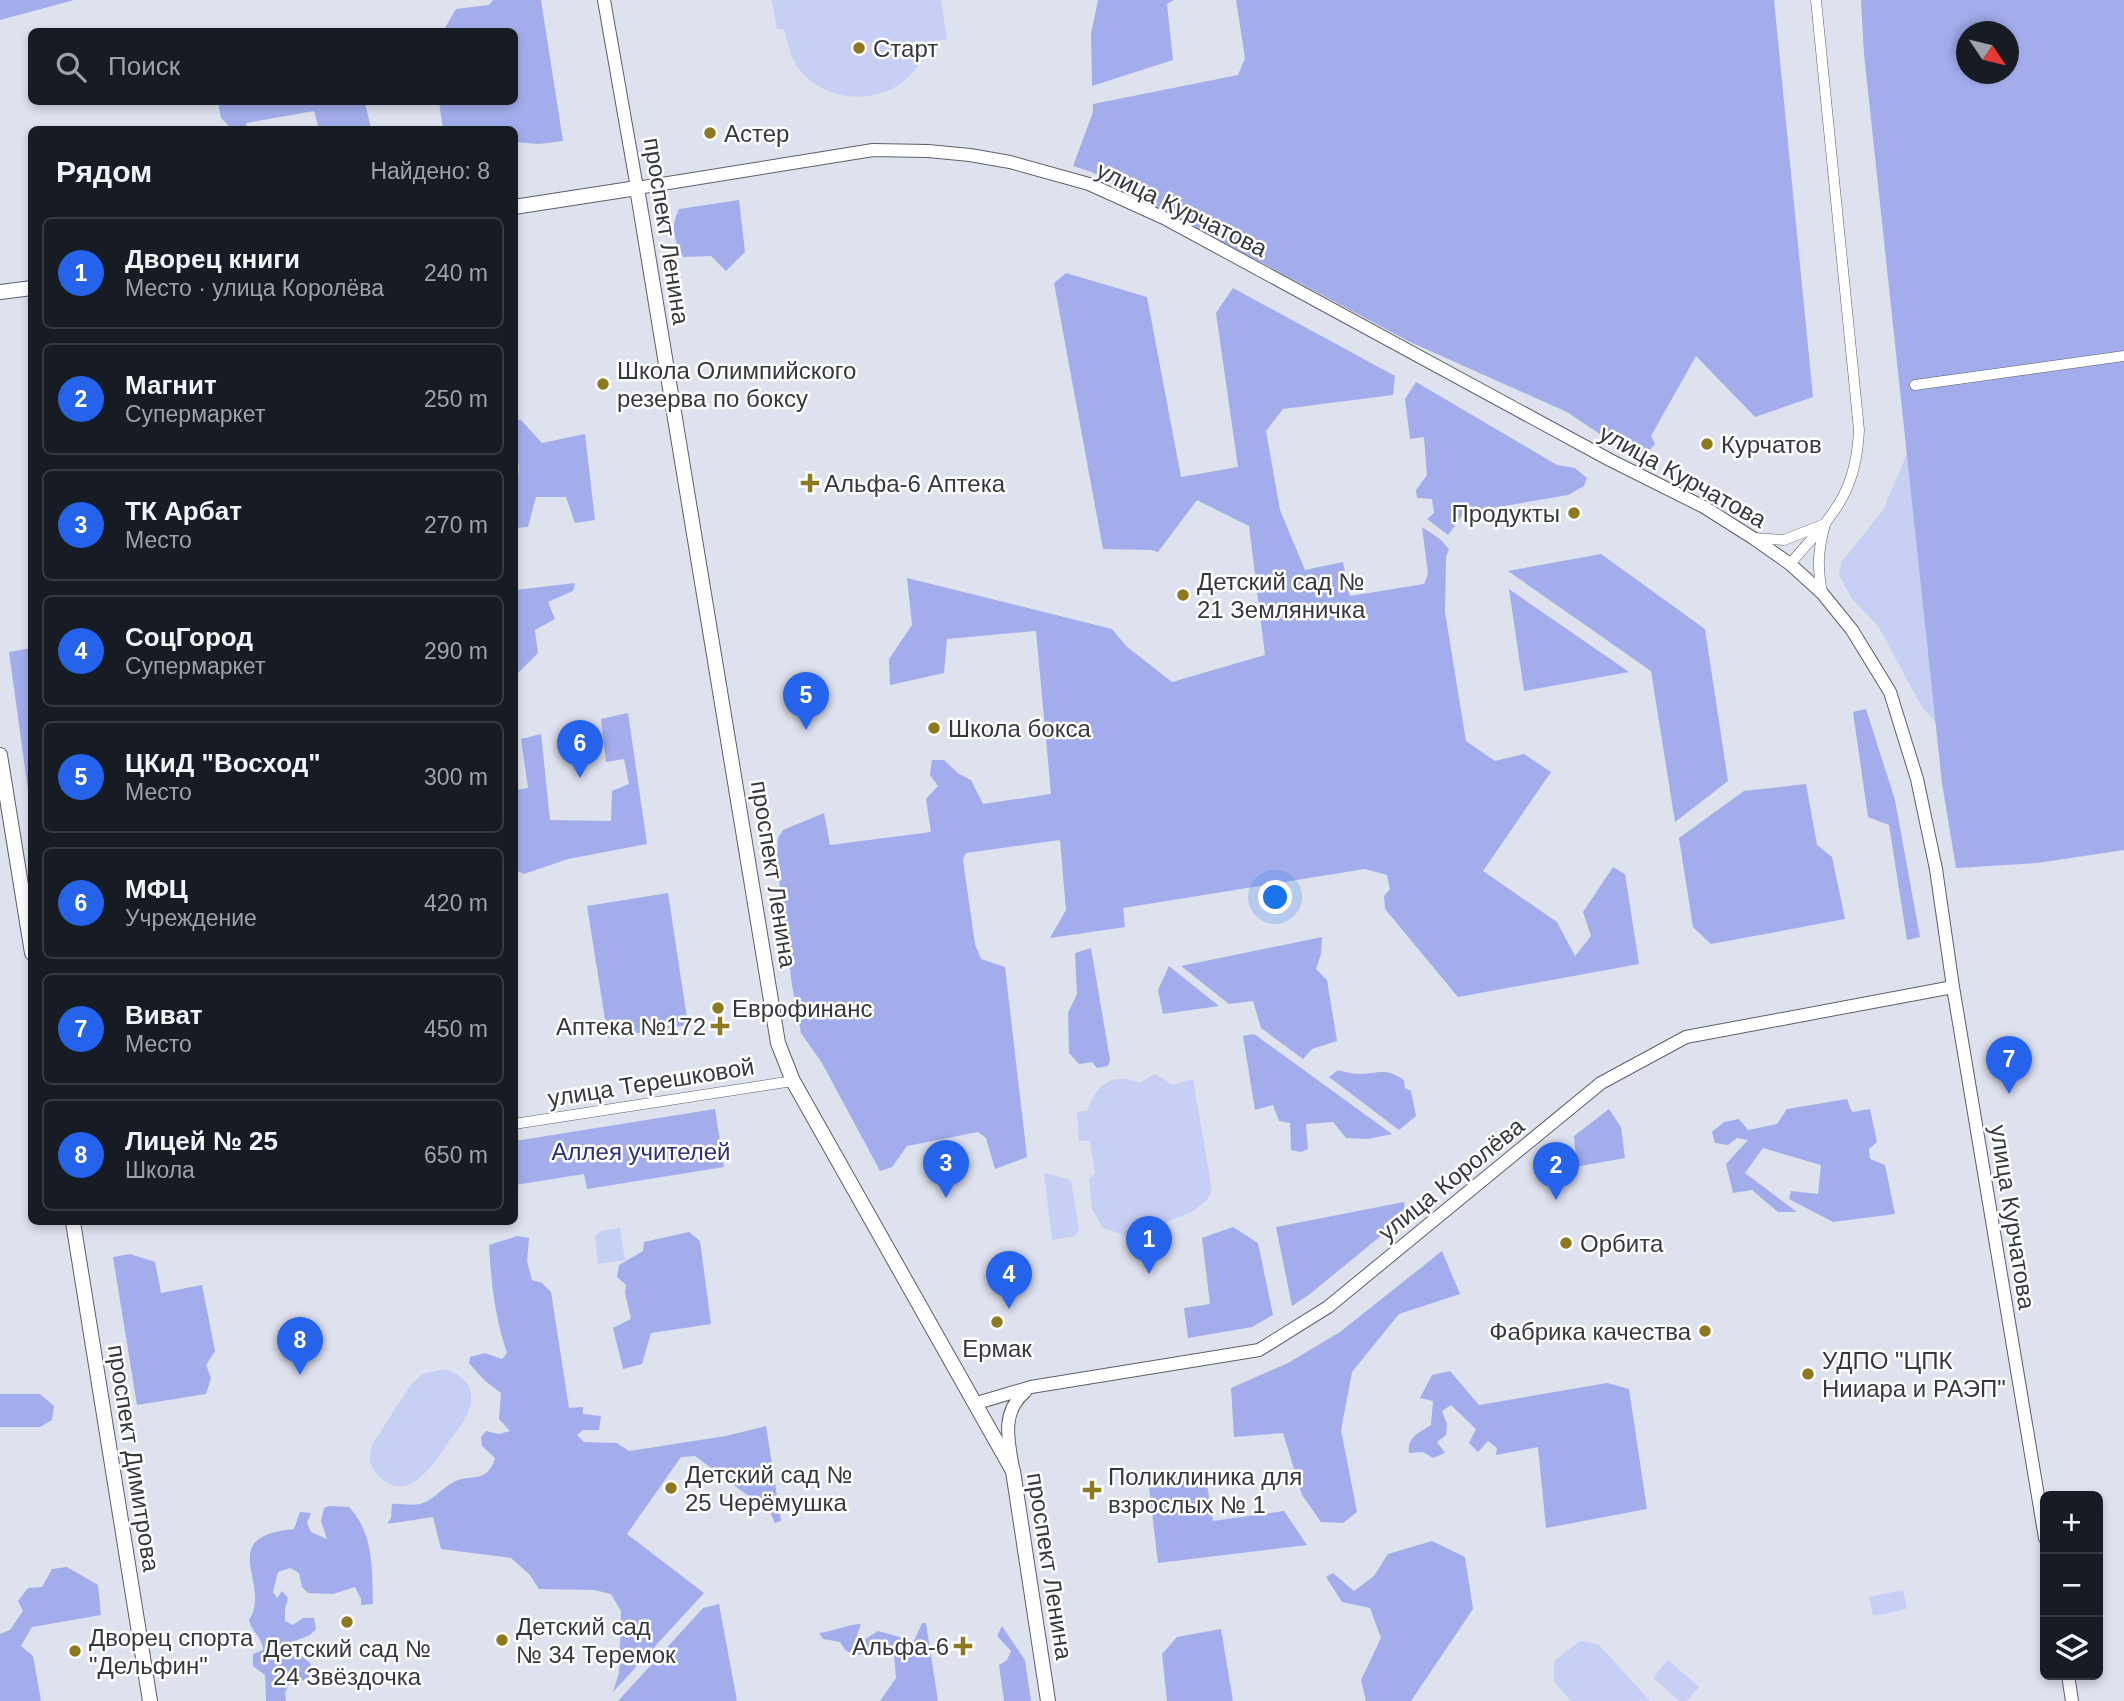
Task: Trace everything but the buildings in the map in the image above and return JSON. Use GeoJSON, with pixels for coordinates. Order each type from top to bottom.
{"type":"FeatureCollection","features":[{"type":"Feature","properties":{"kind":"main road"},"geometry":{"type":"LineString","coordinates":[[518,206],[637,188]]}},
{"type":"Feature","properties":{"kind":"main road","name":"проспект Ленина"},"geometry":{"type":"LineString","coordinates":[[637,188],[778,1043],[793,1081],[1013,1471],[1048,1701]]}},
{"type":"Feature","properties":{"kind":"main road"},"geometry":{"type":"LineString","coordinates":[[0,292],[28,288]]}},
{"type":"Feature","properties":{"kind":"main road"},"geometry":{"type":"LineString","coordinates":[[0,755],[28,928]]}},
{"type":"Feature","properties":{"kind":"main road","name":"проспект Димитрова"},"geometry":{"type":"LineString","coordinates":[[73,1225],[150,1701]]}},
{"type":"Feature","properties":{"kind":"street","name":"проспект Ленина"},"geometry":{"type":"LineString","coordinates":[[604,0],[637,188]]}},
{"type":"Feature","properties":{"kind":"street"},"geometry":{"type":"LineString","coordinates":[[1790,564],[1841,503],[1848,489],[1858,451],[1859,430],[1816,0]]}},
{"type":"Feature","properties":{"kind":"street","name":"улица Курчатова"},"geometry":{"type":"LineString","coordinates":[[637,188],[873,150],[970,155],[1010,162],[1089,184],[1164,218],[1610,460],[1704,507],[1754,537],[1822,593],[1852,630],[1890,692],[1920,792],[1936,869],[1953,987],[2040,1508]]}},
{"type":"Feature","properties":{"kind":"street"},"geometry":{"type":"LineString","coordinates":[[1915,385],[2124,356]]}},
{"type":"Feature","properties":{"kind":"street"},"geometry":{"type":"LineString","coordinates":[[1754,537],[1784,540],[1825,524]]}},
{"type":"Feature","properties":{"kind":"street"},"geometry":{"type":"LineString","coordinates":[[1822,593],[1818,553],[1825,524]]}},
{"type":"Feature","properties":{"kind":"street","name":"улица Королёва"},"geometry":{"type":"LineString","coordinates":[[977,1403],[1031,1387],[1259,1350],[1328,1307],[1601,1083],[1686,1037],[1953,987]]}},
{"type":"Feature","properties":{"kind":"street","name":"улица Терешковой"},"geometry":{"type":"LineString","coordinates":[[518,1123],[793,1081]]}},
{"type":"Feature","properties":{"kind":"street"},"geometry":{"type":"LineString","coordinates":[[1013,1471],[1008,1417],[1015,1400],[1031,1387]]}},
{"type":"Feature","properties":{"kind":"street"},"geometry":{"type":"LineString","coordinates":[[2069,1680],[2072,1701]]}},
{"type":"Feature","properties":{"kind":"shaded area","name":"Старт"},"geometry":{"type":"Polygon","coordinates":[[[772,0],[941,0],[947,39],[934,41],[914,71],[893,88],[865,96],[836,93],[822,88],[799,69],[791,55],[784,29],[777,29],[772,0]]]}},
{"type":"Feature","properties":{"kind":"shaded area"},"geometry":{"type":"Polygon","coordinates":[[[1907,454],[1936,723],[1922,707],[1878,626],[1852,599],[1839,575],[1841,563],[1883,510],[1907,454]]]}},
{"type":"Feature","properties":{"kind":"shaded area"},"geometry":{"type":"Polygon","coordinates":[[[1155,1074],[1173,1085],[1193,1079],[1212,1191],[1206,1201],[1191,1212],[1147,1230],[1124,1235],[1103,1228],[1092,1209],[1089,1180],[1095,1173],[1090,1141],[1079,1141],[1077,1112],[1087,1111],[1095,1094],[1106,1083],[1121,1079],[1139,1083],[1155,1074]]]}},
{"type":"Feature","properties":{"kind":"shaded area"},"geometry":{"type":"Polygon","coordinates":[[[1044,1173],[1071,1180],[1079,1229],[1075,1236],[1052,1240],[1044,1173]]]}},
{"type":"Feature","properties":{"kind":"shaded area"},"geometry":{"type":"Polygon","coordinates":[[[620,1228],[625,1260],[598,1264],[595,1236],[601,1231],[620,1228]]]}},
{"type":"Feature","properties":{"kind":"shaded area"},"geometry":{"type":"Polygon","coordinates":[[[445,1369],[461,1378],[470,1389],[470,1406],[465,1419],[435,1461],[418,1479],[409,1485],[387,1483],[376,1473],[370,1462],[373,1443],[410,1386],[422,1374],[445,1369]]]}},
{"type":"Feature","properties":{"kind":"shaded area"},"geometry":{"type":"Polygon","coordinates":[[[1903,1590],[1907,1609],[1873,1616],[1869,1597],[1903,1590]]]}},
{"type":"Feature","properties":{"kind":"shaded area"},"geometry":{"type":"Polygon","coordinates":[[[1580,1641],[1598,1644],[1650,1701],[1571,1701],[1554,1682],[1554,1661],[1580,1641]]]}},
{"type":"Feature","properties":{"kind":"shaded area"},"geometry":{"type":"Polygon","coordinates":[[[1668,1660],[1699,1687],[1687,1701],[1680,1701],[1653,1678],[1668,1660]]]}},
{"type":"Feature","properties":{"kind":"green space"},"geometry":{"type":"Polygon","coordinates":[[[0,0],[74,0],[0,20],[0,0]]]}},
{"type":"Feature","properties":{"kind":"green space"},"geometry":{"type":"Polygon","coordinates":[[[493,0],[541,0],[563,141],[539,144],[518,142],[518,126],[443,126],[439,105],[518,105],[518,28],[445,28],[456,9],[489,5],[493,0]]]}},
{"type":"Feature","properties":{"kind":"green space"},"geometry":{"type":"Polygon","coordinates":[[[1098,0],[1174,0],[1167,4],[1173,60],[1092,86],[1091,34],[1098,0]]]}},
{"type":"Feature","properties":{"kind":"green space"},"geometry":{"type":"Polygon","coordinates":[[[1236,0],[1774,0],[1813,397],[1755,417],[1696,356],[1651,436],[1655,444],[1640,461],[1567,412],[1410,342],[1092,172],[1073,166],[1093,112],[1093,104],[1238,75],[1245,58],[1236,0]]]}},
{"type":"Feature","properties":{"kind":"green space"},"geometry":{"type":"Polygon","coordinates":[[[1861,0],[2124,0],[2124,850],[2037,863],[1956,868],[1942,783],[1864,54],[1861,0]]]}},
{"type":"Feature","properties":{"kind":"green space"},"geometry":{"type":"Polygon","coordinates":[[[219,105],[366,105],[370,126],[318,126],[314,111],[246,123],[246,126],[228,126],[221,118],[219,105]]]}},
{"type":"Feature","properties":{"kind":"green space"},"geometry":{"type":"Polygon","coordinates":[[[739,200],[745,252],[726,271],[711,256],[683,257],[674,233],[679,209],[739,200]]]}},
{"type":"Feature","properties":{"kind":"green space"},"geometry":{"type":"Polygon","coordinates":[[[1066,273],[1147,297],[1181,477],[1238,467],[1216,313],[1233,288],[1395,376],[1393,395],[1283,409],[1266,431],[1280,510],[1305,570],[1343,562],[1350,596],[1424,584],[1428,574],[1422,527],[1449,549],[1446,557],[1445,612],[1466,741],[1495,761],[1524,754],[1551,772],[1483,871],[1557,922],[1575,956],[1591,936],[1583,912],[1613,867],[1625,874],[1639,964],[1458,997],[1385,909],[1384,896],[1390,889],[1387,875],[1365,869],[1123,908],[1125,927],[1050,938],[1066,910],[1060,840],[966,853],[963,860],[975,944],[981,959],[1005,967],[1027,1157],[995,1169],[986,1138],[978,1132],[907,1146],[892,1167],[880,1171],[822,1063],[801,1033],[792,985],[777,863],[778,838],[783,830],[824,813],[830,845],[931,832],[926,799],[938,786],[930,775],[932,760],[944,760],[959,774],[971,780],[983,804],[1051,794],[1036,631],[947,639],[944,673],[890,685],[889,659],[912,625],[907,578],[1112,629],[1126,646],[1172,682],[1265,655],[1249,526],[1197,500],[1158,552],[1103,549],[1054,283],[1066,273]]]}},
{"type":"Feature","properties":{"kind":"green space"},"geometry":{"type":"Polygon","coordinates":[[[1416,382],[1557,465],[1575,468],[1587,478],[1584,486],[1568,495],[1464,513],[1448,535],[1427,519],[1434,513],[1432,499],[1417,498],[1416,490],[1427,475],[1424,437],[1410,439],[1405,399],[1416,382]]]}},
{"type":"Feature","properties":{"kind":"green space"},"geometry":{"type":"Polygon","coordinates":[[[520,419],[542,443],[585,434],[595,520],[575,523],[566,497],[536,497],[528,527],[518,528],[520,419]]]}},
{"type":"Feature","properties":{"kind":"green space"},"geometry":{"type":"Polygon","coordinates":[[[1601,554],[1705,629],[1728,781],[1675,822],[1651,671],[1508,571],[1601,554]]]}},
{"type":"Feature","properties":{"kind":"green space"},"geometry":{"type":"Polygon","coordinates":[[[575,583],[573,591],[548,602],[555,619],[535,630],[538,653],[518,673],[518,590],[575,583]]]}},
{"type":"Feature","properties":{"kind":"green space"},"geometry":{"type":"Polygon","coordinates":[[[1509,589],[1629,672],[1524,691],[1509,589]]]}},
{"type":"Feature","properties":{"kind":"green space"},"geometry":{"type":"Polygon","coordinates":[[[28,649],[28,790],[9,652],[28,649]]]}},
{"type":"Feature","properties":{"kind":"green space"},"geometry":{"type":"Polygon","coordinates":[[[1866,709],[1895,800],[1920,937],[1907,940],[1889,825],[1868,817],[1853,712],[1866,709]]]}},
{"type":"Feature","properties":{"kind":"green space"},"geometry":{"type":"Polygon","coordinates":[[[628,713],[647,844],[568,859],[524,874],[518,871],[518,790],[528,788],[521,739],[541,734],[550,820],[611,821],[612,791],[629,784],[624,759],[606,762],[601,719],[628,713]]]}},
{"type":"Feature","properties":{"kind":"green space"},"geometry":{"type":"Polygon","coordinates":[[[1806,784],[1817,845],[1832,857],[1845,919],[1711,944],[1693,927],[1679,838],[1744,791],[1806,784]]]}},
{"type":"Feature","properties":{"kind":"green space"},"geometry":{"type":"Polygon","coordinates":[[[668,893],[688,1025],[608,1038],[587,906],[668,893]]]}},
{"type":"Feature","properties":{"kind":"green space"},"geometry":{"type":"Polygon","coordinates":[[[1322,937],[1321,954],[1316,969],[1327,980],[1337,1041],[1312,1049],[1303,1059],[1261,1028],[1253,1001],[1229,1004],[1181,966],[1322,937]]]}},
{"type":"Feature","properties":{"kind":"green space"},"geometry":{"type":"Polygon","coordinates":[[[1091,948],[1110,1060],[1108,1066],[1097,1068],[1092,1062],[1079,1064],[1069,1053],[1068,1013],[1077,994],[1075,953],[1091,948]]]}},
{"type":"Feature","properties":{"kind":"green space"},"geometry":{"type":"Polygon","coordinates":[[[1169,966],[1219,1006],[1163,1014],[1158,990],[1169,966]]]}},
{"type":"Feature","properties":{"kind":"green space"},"geometry":{"type":"Polygon","coordinates":[[[1254,1034],[1392,1134],[1368,1139],[1346,1138],[1333,1122],[1306,1124],[1308,1149],[1301,1152],[1291,1150],[1290,1123],[1279,1121],[1273,1105],[1255,1110],[1243,1036],[1254,1034]]]}},
{"type":"Feature","properties":{"kind":"green space"},"geometry":{"type":"Polygon","coordinates":[[[1338,1070],[1398,1076],[1404,1080],[1405,1088],[1411,1091],[1416,1116],[1399,1130],[1329,1077],[1338,1070]]]}},
{"type":"Feature","properties":{"kind":"green space"},"geometry":{"type":"Polygon","coordinates":[[[1847,1099],[1852,1112],[1870,1109],[1877,1142],[1869,1149],[1870,1159],[1885,1165],[1895,1214],[1833,1222],[1789,1199],[1791,1191],[1818,1194],[1821,1165],[1763,1148],[1745,1173],[1797,1212],[1778,1212],[1752,1190],[1733,1193],[1726,1164],[1748,1140],[1737,1138],[1728,1145],[1715,1143],[1712,1132],[1724,1122],[1739,1119],[1748,1130],[1777,1124],[1787,1109],[1847,1099]]]}},
{"type":"Feature","properties":{"kind":"green space","name":"Аллея учителей"},"geometry":{"type":"Polygon","coordinates":[[[715,1109],[724,1167],[587,1189],[584,1174],[518,1185],[518,1141],[715,1109]]]}},
{"type":"Feature","properties":{"kind":"green space"},"geometry":{"type":"Polygon","coordinates":[[[1609,1109],[1621,1127],[1625,1158],[1541,1173],[1539,1162],[1576,1157],[1574,1136],[1609,1109]]]}},
{"type":"Feature","properties":{"kind":"green space"},"geometry":{"type":"Polygon","coordinates":[[[1404,1202],[1405,1216],[1292,1306],[1276,1227],[1404,1202]]]}},
{"type":"Feature","properties":{"kind":"green space"},"geometry":{"type":"Polygon","coordinates":[[[1233,1227],[1258,1243],[1273,1315],[1252,1327],[1188,1338],[1184,1308],[1210,1304],[1202,1238],[1233,1227]]]}},
{"type":"Feature","properties":{"kind":"green space"},"geometry":{"type":"Polygon","coordinates":[[[689,1232],[700,1241],[711,1324],[651,1333],[642,1364],[623,1369],[613,1328],[631,1319],[625,1293],[626,1285],[617,1277],[619,1265],[643,1251],[644,1242],[689,1232]]]}},
{"type":"Feature","properties":{"kind":"green space"},"geometry":{"type":"Polygon","coordinates":[[[517,1236],[529,1238],[527,1261],[532,1280],[542,1283],[551,1292],[569,1408],[583,1407],[583,1414],[601,1416],[599,1430],[583,1430],[577,1435],[584,1442],[617,1443],[629,1451],[726,1436],[766,1426],[781,1521],[775,1523],[770,1512],[695,1456],[681,1457],[627,1534],[704,1593],[613,1692],[619,1673],[621,1611],[611,1594],[594,1590],[539,1589],[530,1575],[511,1558],[441,1549],[433,1517],[387,1524],[391,1518],[392,1504],[420,1504],[458,1480],[477,1477],[487,1472],[495,1458],[482,1446],[481,1437],[486,1431],[499,1434],[510,1431],[499,1419],[501,1393],[484,1380],[469,1363],[470,1357],[485,1353],[502,1359],[507,1353],[494,1300],[489,1245],[517,1236]]]}},
{"type":"Feature","properties":{"kind":"green space"},"geometry":{"type":"Polygon","coordinates":[[[1442,1251],[1460,1294],[1399,1314],[1352,1372],[1341,1430],[1357,1512],[1343,1523],[1321,1522],[1302,1495],[1283,1433],[1234,1437],[1231,1388],[1288,1363],[1340,1332],[1442,1251]]]}},
{"type":"Feature","properties":{"kind":"green space"},"geometry":{"type":"Polygon","coordinates":[[[130,1254],[155,1262],[161,1293],[202,1285],[215,1351],[206,1365],[211,1378],[206,1394],[137,1405],[113,1257],[130,1254]]]}},
{"type":"Feature","properties":{"kind":"green space"},"geometry":{"type":"Polygon","coordinates":[[[1450,1371],[1479,1405],[1607,1383],[1629,1389],[1647,1509],[1546,1528],[1538,1447],[1496,1455],[1497,1448],[1488,1441],[1478,1452],[1469,1443],[1476,1429],[1451,1405],[1442,1411],[1447,1424],[1446,1435],[1437,1442],[1445,1453],[1433,1458],[1423,1452],[1409,1453],[1412,1439],[1431,1425],[1433,1401],[1420,1398],[1432,1375],[1450,1371]]]}},
{"type":"Feature","properties":{"kind":"green space"},"geometry":{"type":"Polygon","coordinates":[[[0,1394],[40,1394],[54,1406],[52,1420],[40,1427],[0,1427],[0,1394]]]}},
{"type":"Feature","properties":{"kind":"green space"},"geometry":{"type":"Polygon","coordinates":[[[1205,1473],[1213,1521],[1284,1511],[1307,1545],[1158,1563],[1148,1478],[1205,1473]]]}},
{"type":"Feature","properties":{"kind":"green space"},"geometry":{"type":"Polygon","coordinates":[[[349,1507],[363,1528],[370,1552],[373,1604],[361,1605],[355,1587],[333,1594],[308,1593],[302,1587],[299,1573],[290,1568],[278,1572],[273,1592],[277,1598],[282,1591],[288,1598],[285,1621],[293,1625],[303,1618],[314,1618],[316,1629],[310,1635],[287,1644],[310,1663],[316,1675],[306,1680],[290,1682],[285,1693],[286,1701],[266,1701],[265,1675],[253,1666],[253,1654],[263,1650],[249,1620],[255,1606],[250,1552],[256,1541],[270,1534],[294,1529],[300,1512],[311,1513],[307,1523],[311,1532],[327,1539],[321,1521],[324,1508],[349,1507]]]}},
{"type":"Feature","properties":{"kind":"green space"},"geometry":{"type":"Polygon","coordinates":[[[1432,1541],[1465,1557],[1473,1609],[1411,1701],[1366,1701],[1361,1680],[1381,1638],[1370,1608],[1342,1602],[1326,1577],[1333,1573],[1354,1591],[1374,1576],[1388,1554],[1432,1541]]]}},
{"type":"Feature","properties":{"kind":"green space"},"geometry":{"type":"Polygon","coordinates":[[[67,1567],[98,1585],[101,1615],[32,1627],[21,1646],[33,1656],[41,1701],[0,1701],[0,1634],[10,1630],[23,1611],[18,1601],[28,1588],[42,1587],[52,1569],[67,1567]]]}},
{"type":"Feature","properties":{"kind":"green space"},"geometry":{"type":"Polygon","coordinates":[[[719,1604],[737,1701],[618,1701],[703,1608],[719,1604]]]}},
{"type":"Feature","properties":{"kind":"green space"},"geometry":{"type":"Polygon","coordinates":[[[922,1623],[926,1623],[938,1701],[880,1701],[896,1678],[894,1652],[871,1648],[859,1655],[846,1651],[840,1642],[823,1639],[819,1633],[861,1624],[857,1635],[864,1640],[878,1631],[914,1641],[922,1623]]]}},
{"type":"Feature","properties":{"kind":"green space"},"geometry":{"type":"Polygon","coordinates":[[[1002,1626],[1025,1660],[1031,1701],[1004,1701],[999,1665],[1007,1660],[1011,1651],[997,1636],[1002,1626]]]}},
{"type":"Feature","properties":{"kind":"green space"},"geometry":{"type":"Polygon","coordinates":[[[1221,1629],[1233,1701],[1167,1701],[1162,1654],[1177,1637],[1221,1629]]]}},
{"type":"Feature","properties":{"kind":"place","name":"Старт"},"geometry":{"type":"Point","coordinates":[859,48]}},
{"type":"Feature","properties":{"kind":"place","name":"Астер"},"geometry":{"type":"Point","coordinates":[710,133]}},
{"type":"Feature","properties":{"kind":"place","name":"Школа Олимпийского резерва по боксу"},"geometry":{"type":"Point","coordinates":[603,384]}},
{"type":"Feature","properties":{"kind":"place","name":"Курчатов"},"geometry":{"type":"Point","coordinates":[1707,444]}},
{"type":"Feature","properties":{"kind":"place","name":"Альфа-6 Аптека"},"geometry":{"type":"Point","coordinates":[810,483]}},
{"type":"Feature","properties":{"kind":"place","name":"Продукты"},"geometry":{"type":"Point","coordinates":[1574,513]}},
{"type":"Feature","properties":{"kind":"place","name":"Детский сад № 21 Земляничка"},"geometry":{"type":"Point","coordinates":[1183,595]}},
{"type":"Feature","properties":{"kind":"place","name":"Школа бокса"},"geometry":{"type":"Point","coordinates":[934,728]}},
{"type":"Feature","properties":{"kind":"place","name":"ЦКиД \"Восход\""},"geometry":{"type":"Point","coordinates":[806,730]}},
{"type":"Feature","properties":{"kind":"place","name":"МФЦ"},"geometry":{"type":"Point","coordinates":[580,778]}},
{"type":"Feature","properties":{"kind":"place","name":"Еврофинанс"},"geometry":{"type":"Point","coordinates":[718,1008]}},
{"type":"Feature","properties":{"kind":"place","name":"Аптека №172"},"geometry":{"type":"Point","coordinates":[720,1026]}},
{"type":"Feature","properties":{"kind":"place","name":"Виват"},"geometry":{"type":"Point","coordinates":[2009,1094]}},
{"type":"Feature","properties":{"kind":"place","name":"ТК Арбат"},"geometry":{"type":"Point","coordinates":[946,1198]}},
{"type":"Feature","properties":{"kind":"place","name":"Магнит"},"geometry":{"type":"Point","coordinates":[1556,1200]}},
{"type":"Feature","properties":{"kind":"place","name":"Орбита"},"geometry":{"type":"Point","coordinates":[1566,1243]}},
{"type":"Feature","properties":{"kind":"place","name":"Дворец книги"},"geometry":{"type":"Point","coordinates":[1149,1274]}},
{"type":"Feature","properties":{"kind":"place","name":"СоцГород"},"geometry":{"type":"Point","coordinates":[1009,1309]}},
{"type":"Feature","properties":{"kind":"place","name":"Ермак"},"geometry":{"type":"Point","coordinates":[997,1322]}},
{"type":"Feature","properties":{"kind":"place","name":"Фабрика качества"},"geometry":{"type":"Point","coordinates":[1705,1331]}},
{"type":"Feature","properties":{"kind":"place","name":"УДПО \"ЦПК Нииара и РАЭП\""},"geometry":{"type":"Point","coordinates":[1808,1374]}},
{"type":"Feature","properties":{"kind":"place","name":"Лицей № 25"},"geometry":{"type":"Point","coordinates":[300,1375]}},
{"type":"Feature","properties":{"kind":"place","name":"Детский сад № 25 Черёмушка"},"geometry":{"type":"Point","coordinates":[671,1488]}},
{"type":"Feature","properties":{"kind":"place","name":"Поликлиника для взрослых № 1"},"geometry":{"type":"Point","coordinates":[1092,1490]}},
{"type":"Feature","properties":{"kind":"place","name":"Детский сад № 24 Звёздочка"},"geometry":{"type":"Point","coordinates":[347,1622]}},
{"type":"Feature","properties":{"kind":"place","name":"Детский сад № 34 Теремок"},"geometry":{"type":"Point","coordinates":[502,1640]}},
{"type":"Feature","properties":{"kind":"place","name":"Альфа-6"},"geometry":{"type":"Point","coordinates":[963,1646]}},
{"type":"Feature","properties":{"kind":"place","name":"Дворец спорта \"Дельфин\""},"geometry":{"type":"Point","coordinates":[75,1651]}}]}
